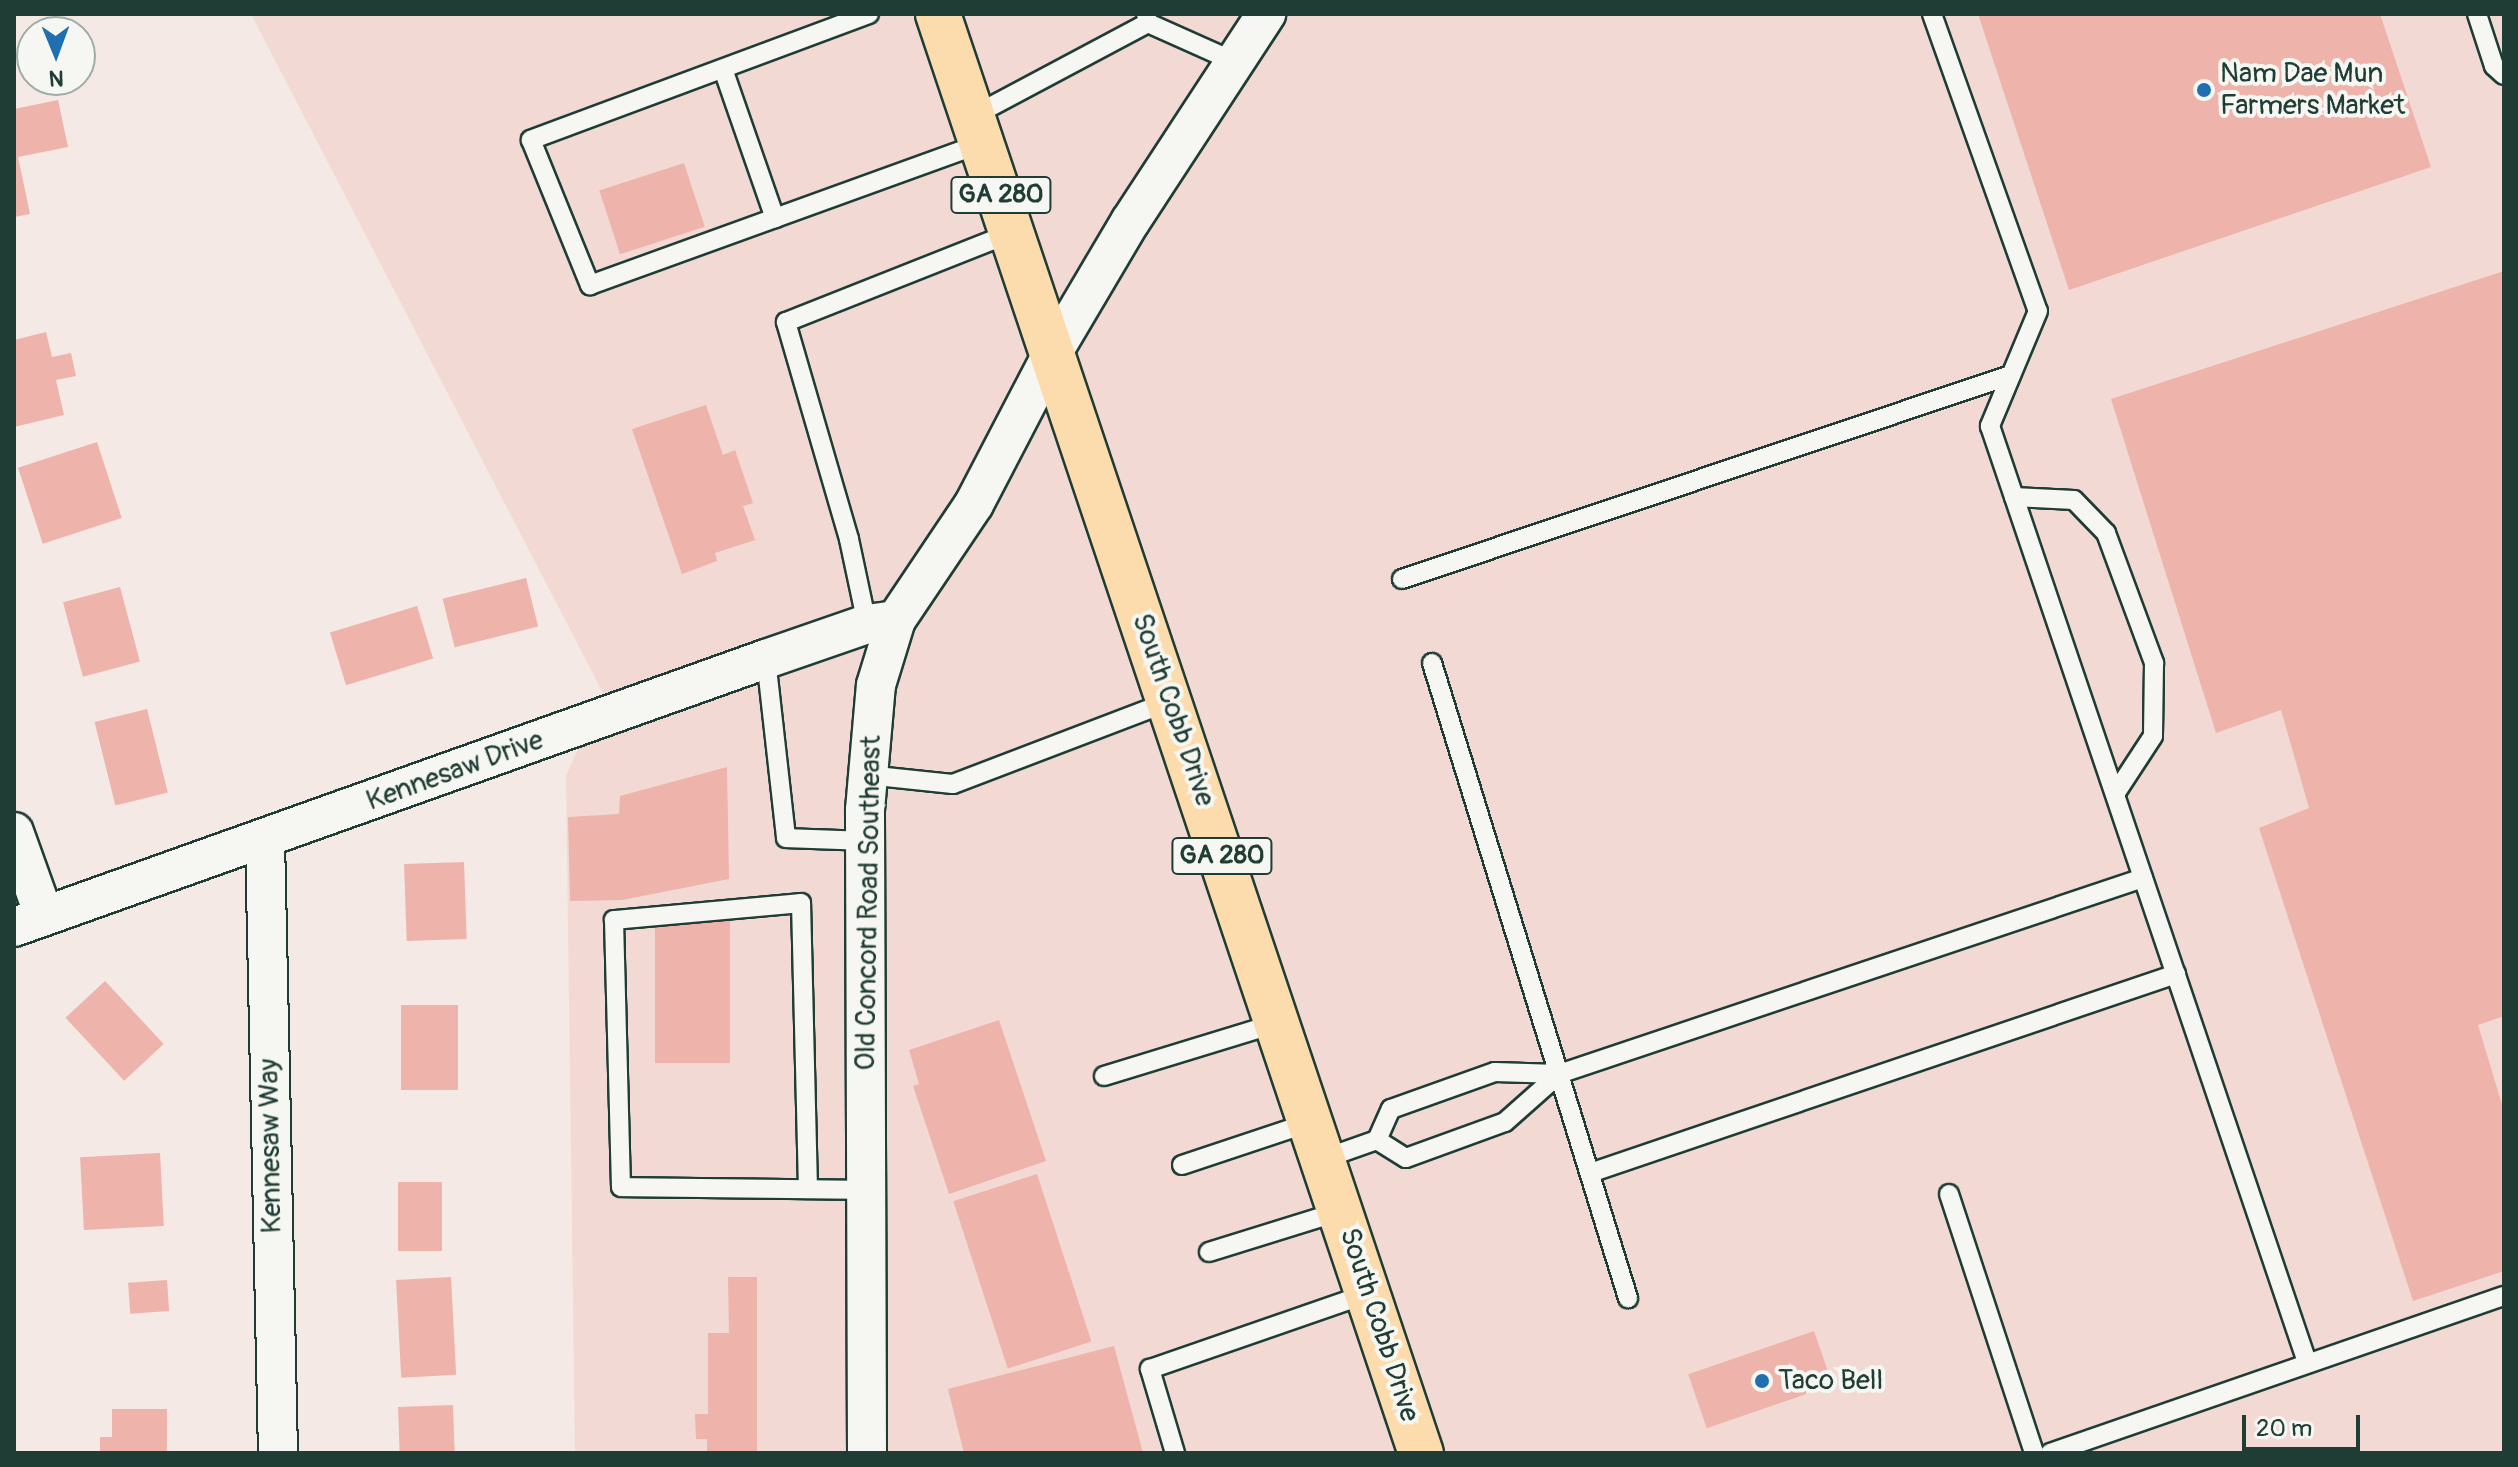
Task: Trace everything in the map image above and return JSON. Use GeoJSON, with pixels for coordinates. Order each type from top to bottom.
{"type":"FeatureCollection","features":[{"type":"Feature","properties":{"kind":"main road","name":"South Cobb Drive"},"geometry":{"type":"LineString","coordinates":[[938,14],[1421,1453]]}},
{"type":"Feature","properties":{"kind":"street","name":"Old Concord Road Southeast"},"geometry":{"type":"LineString","coordinates":[[867,1453],[867,775],[882,622],[974,504],[1053,352],[1266,14]]}},
{"type":"Feature","properties":{"kind":"street","name":"Kennesaw Drive"},"geometry":{"type":"LineString","coordinates":[[29,921],[766,659],[882,622]]}},
{"type":"Feature","properties":{"kind":"street"},"geometry":{"type":"LineString","coordinates":[[14,832],[29,921]]}},
{"type":"Feature","properties":{"kind":"street","name":"Kennesaw Way"},"geometry":{"type":"LineString","coordinates":[[265,839],[278,1453]]}},
{"type":"Feature","properties":{"kind":"lane"},"geometry":{"type":"LineString","coordinates":[[869,14],[531,140],[590,285],[775,218],[978,129],[1147,18],[1235,62]]}},
{"type":"Feature","properties":{"kind":"lane"},"geometry":{"type":"LineString","coordinates":[[1932,14],[2038,311],[1990,426],[2307,1362]]}},
{"type":"Feature","properties":{"kind":"lane"},"geometry":{"type":"LineString","coordinates":[[2477,14],[2494,66],[2504,75]]}},
{"type":"Feature","properties":{"kind":"lane"},"geometry":{"type":"LineString","coordinates":[[723,69],[775,218]]}},
{"type":"Feature","properties":{"kind":"lane"},"geometry":{"type":"LineString","coordinates":[[882,622],[849,539],[786,322],[1013,232]]}},
{"type":"Feature","properties":{"kind":"lane"},"geometry":{"type":"LineString","coordinates":[[1402,579],[2011,375]]}},
{"type":"Feature","properties":{"kind":"lane"},"geometry":{"type":"LineString","coordinates":[[2014,497],[2074,500],[2106,533],[2154,663],[2153,736],[2115,794]]}},
{"type":"Feature","properties":{"kind":"lane"},"geometry":{"type":"LineString","coordinates":[[766,659],[786,838],[866,841]]}},
{"type":"Feature","properties":{"kind":"lane"},"geometry":{"type":"LineString","coordinates":[[1432,663],[1628,1298]]}},
{"type":"Feature","properties":{"kind":"lane"},"geometry":{"type":"LineString","coordinates":[[867,775],[953,784],[1170,701]]}},
{"type":"Feature","properties":{"kind":"lane"},"geometry":{"type":"LineString","coordinates":[[1377,1140],[1391,1109],[1495,1072],[1559,1074],[2143,878]]}},
{"type":"Feature","properties":{"kind":"lane"},"geometry":{"type":"LineString","coordinates":[[808,1189],[801,903],[614,920],[621,1187],[866,1190]]}},
{"type":"Feature","properties":{"kind":"lane"},"geometry":{"type":"LineString","coordinates":[[1590,1173],[2176,974]]}},
{"type":"Feature","properties":{"kind":"lane"},"geometry":{"type":"LineString","coordinates":[[1104,1076],[1278,1023]]}},
{"type":"Feature","properties":{"kind":"lane"},"geometry":{"type":"LineString","coordinates":[[1182,1165],[1317,1140],[1377,1140],[1406,1158],[1505,1122],[1559,1074]]}},
{"type":"Feature","properties":{"kind":"lane"},"geometry":{"type":"LineString","coordinates":[[1949,1194],[2034,1453]]}},
{"type":"Feature","properties":{"kind":"lane"},"geometry":{"type":"LineString","coordinates":[[1209,1252],[1341,1211]]}},
{"type":"Feature","properties":{"kind":"lane"},"geometry":{"type":"LineString","coordinates":[[1175,1453],[1150,1369],[1369,1294]]}},
{"type":"Feature","properties":{"kind":"lane"},"geometry":{"type":"LineString","coordinates":[[2050,1453],[2504,1296]]}},
{"type":"Feature","properties":{"kind":"shaded area"},"geometry":{"type":"Polygon","coordinates":[[[251,14],[2504,14],[2504,1453],[575,1453],[566,776],[603,693],[251,14]]]}},
{"type":"Feature","properties":{"kind":"building","name":"Nam Dae Mun Farmers Market"},"geometry":{"type":"Polygon","coordinates":[[[1978,14],[2380,14],[2431,167],[2069,290],[1978,14]]]}},
{"type":"Feature","properties":{"kind":"building"},"geometry":{"type":"Polygon","coordinates":[[[58,100],[68,147],[18,157],[30,214],[14,217],[14,109],[58,100]]]}},
{"type":"Feature","properties":{"kind":"building"},"geometry":{"type":"Polygon","coordinates":[[[684,163],[705,227],[620,254],[599,191],[684,163]]]}},
{"type":"Feature","properties":{"kind":"building"},"geometry":{"type":"Polygon","coordinates":[[[2504,271],[2504,1016],[2478,1025],[2504,1111],[2504,1271],[2413,1301],[2259,828],[2309,808],[2281,710],[2216,733],[2111,399],[2504,271]]]}},
{"type":"Feature","properties":{"kind":"building"},"geometry":{"type":"Polygon","coordinates":[[[46,332],[52,357],[71,353],[76,376],[56,380],[64,415],[14,427],[14,340],[46,332]]]}},
{"type":"Feature","properties":{"kind":"building"},"geometry":{"type":"Polygon","coordinates":[[[706,405],[723,455],[735,450],[753,503],[743,506],[755,540],[715,553],[717,561],[682,574],[632,429],[706,405]]]}},
{"type":"Feature","properties":{"kind":"building"},"geometry":{"type":"Polygon","coordinates":[[[97,442],[122,518],[43,544],[18,468],[97,442]]]}},
{"type":"Feature","properties":{"kind":"building"},"geometry":{"type":"Polygon","coordinates":[[[526,578],[538,627],[455,647],[443,599],[526,578]]]}},
{"type":"Feature","properties":{"kind":"building"},"geometry":{"type":"Polygon","coordinates":[[[120,587],[140,661],[83,677],[63,602],[120,587]]]}},
{"type":"Feature","properties":{"kind":"building"},"geometry":{"type":"Polygon","coordinates":[[[417,606],[433,659],[346,685],[330,633],[417,606]]]}},
{"type":"Feature","properties":{"kind":"building"},"geometry":{"type":"Polygon","coordinates":[[[147,709],[168,792],[115,806],[95,722],[147,709]]]}},
{"type":"Feature","properties":{"kind":"building"},"geometry":{"type":"Polygon","coordinates":[[[727,767],[729,879],[622,900],[570,901],[568,817],[619,814],[620,796],[727,767]]]}},
{"type":"Feature","properties":{"kind":"building"},"geometry":{"type":"Polygon","coordinates":[[[464,862],[467,939],[407,941],[404,864],[464,862]]]}},
{"type":"Feature","properties":{"kind":"building"},"geometry":{"type":"Polygon","coordinates":[[[655,920],[730,920],[730,1063],[655,1063],[655,920]]]}},
{"type":"Feature","properties":{"kind":"building"},"geometry":{"type":"Polygon","coordinates":[[[105,981],[164,1044],[124,1081],[66,1018],[105,981]]]}},
{"type":"Feature","properties":{"kind":"building"},"geometry":{"type":"Polygon","coordinates":[[[401,1005],[458,1005],[458,1090],[401,1090],[401,1005]]]}},
{"type":"Feature","properties":{"kind":"building"},"geometry":{"type":"Polygon","coordinates":[[[999,1020],[1046,1161],[949,1194],[913,1086],[919,1084],[909,1050],[999,1020]]]}},
{"type":"Feature","properties":{"kind":"building"},"geometry":{"type":"Polygon","coordinates":[[[160,1153],[164,1226],[84,1230],[80,1157],[160,1153]]]}},
{"type":"Feature","properties":{"kind":"building"},"geometry":{"type":"Polygon","coordinates":[[[1037,1174],[1091,1341],[1008,1369],[953,1201],[1037,1174]]]}},
{"type":"Feature","properties":{"kind":"building"},"geometry":{"type":"Polygon","coordinates":[[[398,1182],[442,1182],[442,1251],[398,1251],[398,1182]]]}},
{"type":"Feature","properties":{"kind":"building"},"geometry":{"type":"Polygon","coordinates":[[[451,1277],[456,1375],[401,1378],[396,1280],[451,1277]]]}},
{"type":"Feature","properties":{"kind":"building"},"geometry":{"type":"Polygon","coordinates":[[[728,1277],[757,1277],[757,1453],[707,1453],[707,1439],[696,1439],[695,1414],[708,1414],[708,1333],[729,1333],[728,1277]]]}},
{"type":"Feature","properties":{"kind":"building"},"geometry":{"type":"Polygon","coordinates":[[[167,1280],[169,1311],[130,1314],[128,1283],[167,1280]]]}},
{"type":"Feature","properties":{"kind":"building","name":"Taco Bell"},"geometry":{"type":"Polygon","coordinates":[[[1814,1331],[1833,1385],[1707,1428],[1688,1374],[1814,1331]]]}},
{"type":"Feature","properties":{"kind":"building"},"geometry":{"type":"Polygon","coordinates":[[[1114,1346],[1143,1453],[964,1453],[948,1389],[1114,1346]]]}},
{"type":"Feature","properties":{"kind":"building"},"geometry":{"type":"Polygon","coordinates":[[[453,1405],[455,1453],[400,1453],[398,1407],[453,1405]]]}},
{"type":"Feature","properties":{"kind":"building"},"geometry":{"type":"Polygon","coordinates":[[[112,1409],[167,1409],[167,1453],[100,1453],[100,1437],[112,1437],[112,1409]]]}},
{"type":"Feature","properties":{"kind":"place","name":"Nam Dae Mun Farmers Market"},"geometry":{"type":"Point","coordinates":[2204,90]}},
{"type":"Feature","properties":{"kind":"place","name":"Taco Bell"},"geometry":{"type":"Point","coordinates":[1762,1381]}}]}
